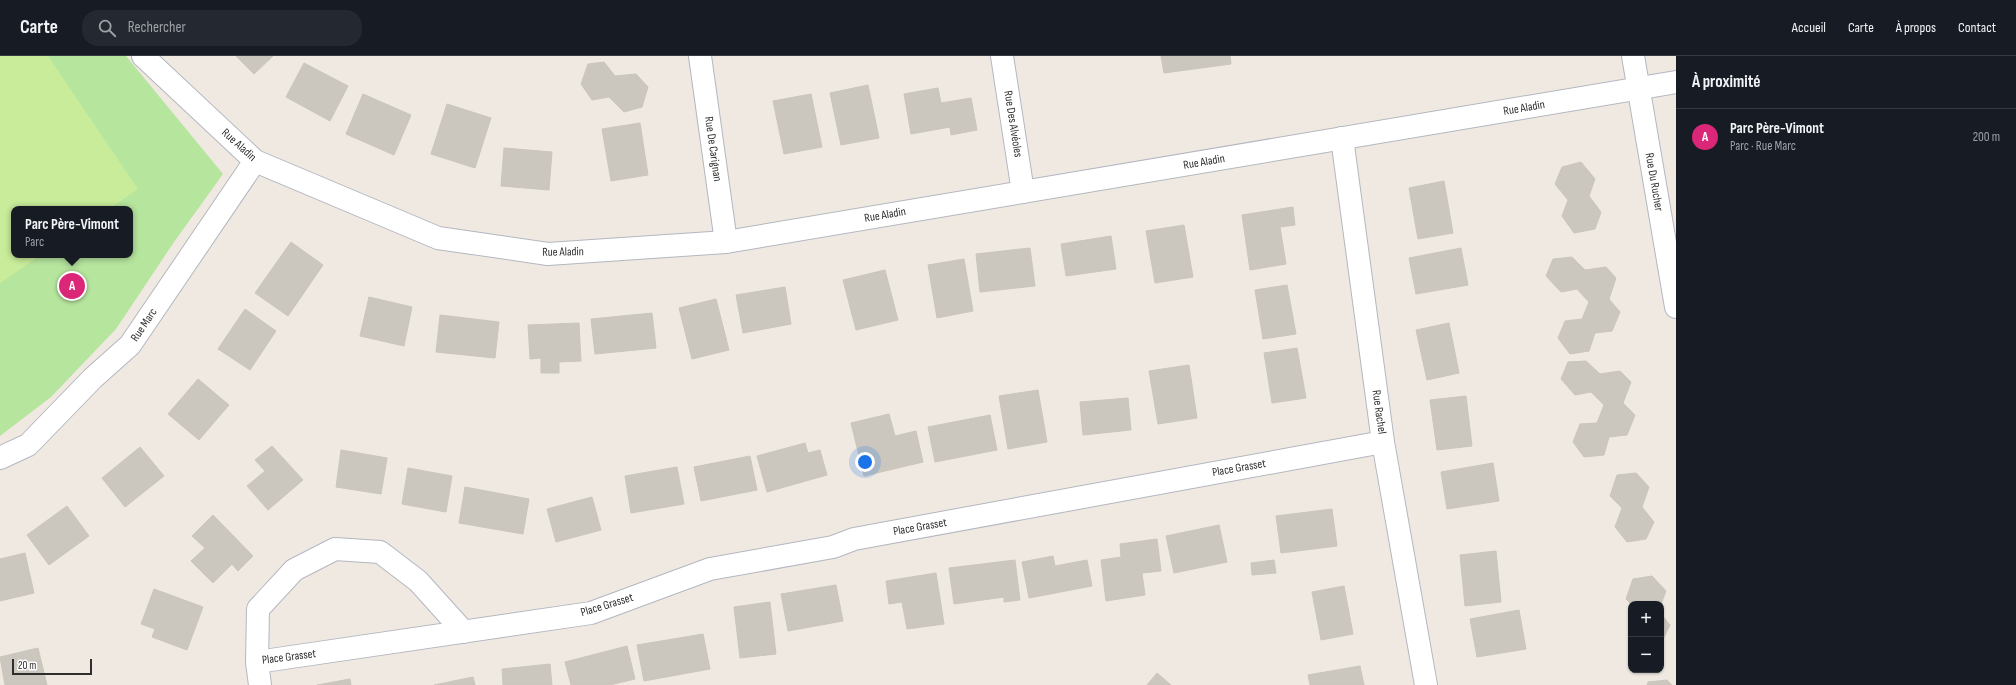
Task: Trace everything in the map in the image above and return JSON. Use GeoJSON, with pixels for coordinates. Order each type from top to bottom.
{"type":"FeatureCollection","features":[{"type":"Feature","properties":{"kind":"street","name":"Rue Aladin"},"geometry":{"type":"LineString","coordinates":[[143,56],[255,161],[438,238],[548,254],[726,242],[1676,82]]}},
{"type":"Feature","properties":{"kind":"street","name":"Rue De Carignan"},"geometry":{"type":"LineString","coordinates":[[700,56],[726,242]]}},
{"type":"Feature","properties":{"kind":"street","name":"Rue Des Alvéoles"},"geometry":{"type":"LineString","coordinates":[[1002,56],[1023,192]]}},
{"type":"Feature","properties":{"kind":"street","name":"Rue Du Rucher"},"geometry":{"type":"LineString","coordinates":[[1634,56],[1638,88],[1676,307]]}},
{"type":"Feature","properties":{"kind":"street","name":"Rue Rachel"},"geometry":{"type":"LineString","coordinates":[[1342,138],[1383,442],[1426,685]]}},
{"type":"Feature","properties":{"kind":"street","name":"Rue Marc"},"geometry":{"type":"LineString","coordinates":[[0,458],[28,445],[93,378],[130,346],[255,161]]}},
{"type":"Feature","properties":{"kind":"street","name":"Place Grasset"},"geometry":{"type":"LineString","coordinates":[[464,632],[418,581],[380,552],[335,549],[294,570],[258,609],[257,662],[464,632],[592,613],[710,569],[833,547],[854,539],[1383,442]]}},
{"type":"Feature","properties":{"kind":"street"},"geometry":{"type":"LineString","coordinates":[[257,662],[260,685]]}},
{"type":"Feature","properties":{"kind":"green space"},"geometry":{"type":"Polygon","coordinates":[[[0,56],[126,56],[223,174],[174,242],[116,329],[51,397],[0,436],[0,56]]]}},
{"type":"Feature","properties":{"kind":"green space"},"geometry":{"type":"Polygon","coordinates":[[[0,56],[48,56],[138,189],[113,206],[11,206],[11,258],[37,258],[0,283],[0,56]]]}},
{"type":"Feature","properties":{"kind":"building"},"geometry":{"type":"Polygon","coordinates":[[[236,56],[273,56],[254,74],[236,56]]]}},
{"type":"Feature","properties":{"kind":"building"},"geometry":{"type":"Polygon","coordinates":[[[1161,56],[1230,56],[1231,64],[1164,73],[1161,56]]]}},
{"type":"Feature","properties":{"kind":"building"},"geometry":{"type":"Polygon","coordinates":[[[604,62],[615,76],[636,74],[648,87],[642,107],[624,112],[609,97],[592,100],[581,84],[588,64],[604,62]]]}},
{"type":"Feature","properties":{"kind":"building"},"geometry":{"type":"Polygon","coordinates":[[[304,63],[348,86],[330,121],[286,97],[304,63]]]}},
{"type":"Feature","properties":{"kind":"building"},"geometry":{"type":"Polygon","coordinates":[[[868,85],[879,138],[841,145],[830,93],[868,85]]]}},
{"type":"Feature","properties":{"kind":"building"},"geometry":{"type":"Polygon","coordinates":[[[938,88],[941,103],[971,98],[977,130],[951,135],[950,127],[911,134],[904,94],[938,88]]]}},
{"type":"Feature","properties":{"kind":"building"},"geometry":{"type":"Polygon","coordinates":[[[363,94],[411,115],[394,155],[346,134],[363,94]]]}},
{"type":"Feature","properties":{"kind":"building"},"geometry":{"type":"Polygon","coordinates":[[[811,94],[822,147],[784,154],[773,101],[811,94]]]}},
{"type":"Feature","properties":{"kind":"building"},"geometry":{"type":"Polygon","coordinates":[[[447,104],[491,118],[475,168],[431,154],[447,104]]]}},
{"type":"Feature","properties":{"kind":"building"},"geometry":{"type":"Polygon","coordinates":[[[640,123],[648,175],[611,181],[602,129],[640,123]]]}},
{"type":"Feature","properties":{"kind":"building"},"geometry":{"type":"Polygon","coordinates":[[[504,148],[552,152],[549,190],[501,186],[504,148]]]}},
{"type":"Feature","properties":{"kind":"building"},"geometry":{"type":"Polygon","coordinates":[[[1581,162],[1595,179],[1589,196],[1601,212],[1595,229],[1574,233],[1562,216],[1568,200],[1555,184],[1562,167],[1581,162]]]}},
{"type":"Feature","properties":{"kind":"building"},"geometry":{"type":"Polygon","coordinates":[[[1444,181],[1453,233],[1418,239],[1409,188],[1444,181]]]}},
{"type":"Feature","properties":{"kind":"building"},"geometry":{"type":"Polygon","coordinates":[[[1293,207],[1295,225],[1280,227],[1286,264],[1250,270],[1242,215],[1293,207]]]}},
{"type":"Feature","properties":{"kind":"building"},"geometry":{"type":"Polygon","coordinates":[[[1184,225],[1193,277],[1155,283],[1146,231],[1184,225]]]}},
{"type":"Feature","properties":{"kind":"building"},"geometry":{"type":"Polygon","coordinates":[[[1111,236],[1116,269],[1066,276],[1061,244],[1111,236]]]}},
{"type":"Feature","properties":{"kind":"building"},"geometry":{"type":"Polygon","coordinates":[[[291,242],[323,265],[288,316],[255,293],[291,242]]]}},
{"type":"Feature","properties":{"kind":"building"},"geometry":{"type":"Polygon","coordinates":[[[1030,248],[1035,286],[980,292],[976,254],[1030,248]]]}},
{"type":"Feature","properties":{"kind":"building"},"geometry":{"type":"Polygon","coordinates":[[[1461,248],[1468,285],[1416,294],[1409,258],[1461,248]]]}},
{"type":"Feature","properties":{"kind":"building"},"geometry":{"type":"Polygon","coordinates":[[[1572,257],[1585,270],[1606,267],[1616,278],[1609,299],[1620,312],[1612,331],[1595,333],[1589,351],[1570,354],[1558,338],[1565,321],[1582,319],[1589,302],[1577,289],[1561,292],[1546,276],[1553,259],[1572,257]]]}},
{"type":"Feature","properties":{"kind":"building"},"geometry":{"type":"Polygon","coordinates":[[[964,259],[973,311],[937,318],[928,265],[964,259]]]}},
{"type":"Feature","properties":{"kind":"building"},"geometry":{"type":"Polygon","coordinates":[[[885,270],[898,320],[856,330],[843,280],[885,270]]]}},
{"type":"Feature","properties":{"kind":"building"},"geometry":{"type":"Polygon","coordinates":[[[1287,285],[1296,334],[1263,339],[1255,290],[1287,285]]]}},
{"type":"Feature","properties":{"kind":"building"},"geometry":{"type":"Polygon","coordinates":[[[785,287],[791,324],[743,333],[736,295],[785,287]]]}},
{"type":"Feature","properties":{"kind":"building"},"geometry":{"type":"Polygon","coordinates":[[[369,297],[412,307],[404,346],[360,336],[369,297]]]}},
{"type":"Feature","properties":{"kind":"building"},"geometry":{"type":"Polygon","coordinates":[[[716,299],[729,350],[692,359],[679,308],[716,299]]]}},
{"type":"Feature","properties":{"kind":"building"},"geometry":{"type":"Polygon","coordinates":[[[245,309],[276,331],[250,370],[218,349],[245,309]]]}},
{"type":"Feature","properties":{"kind":"building"},"geometry":{"type":"Polygon","coordinates":[[[652,313],[656,348],[595,354],[591,319],[652,313]]]}},
{"type":"Feature","properties":{"kind":"building"},"geometry":{"type":"Polygon","coordinates":[[[440,315],[499,322],[495,358],[436,352],[440,315]]]}},
{"type":"Feature","properties":{"kind":"building"},"geometry":{"type":"Polygon","coordinates":[[[579,323],[581,361],[559,362],[559,373],[541,373],[541,358],[530,359],[528,325],[579,323]]]}},
{"type":"Feature","properties":{"kind":"building"},"geometry":{"type":"Polygon","coordinates":[[[1449,323],[1459,373],[1427,380],[1416,330],[1449,323]]]}},
{"type":"Feature","properties":{"kind":"building"},"geometry":{"type":"Polygon","coordinates":[[[1297,348],[1306,398],[1272,403],[1264,353],[1297,348]]]}},
{"type":"Feature","properties":{"kind":"building"},"geometry":{"type":"Polygon","coordinates":[[[1586,361],[1600,374],[1620,371],[1631,382],[1623,403],[1635,415],[1627,435],[1609,437],[1604,455],[1584,457],[1573,442],[1580,424],[1597,423],[1604,405],[1591,392],[1575,395],[1561,379],[1568,362],[1586,361]]]}},
{"type":"Feature","properties":{"kind":"building"},"geometry":{"type":"Polygon","coordinates":[[[1189,365],[1197,418],[1158,424],[1149,371],[1189,365]]]}},
{"type":"Feature","properties":{"kind":"building"},"geometry":{"type":"Polygon","coordinates":[[[198,379],[229,405],[199,440],[168,414],[198,379]]]}},
{"type":"Feature","properties":{"kind":"building"},"geometry":{"type":"Polygon","coordinates":[[[1038,390],[1047,442],[1008,449],[999,396],[1038,390]]]}},
{"type":"Feature","properties":{"kind":"building"},"geometry":{"type":"Polygon","coordinates":[[[1466,396],[1472,446],[1437,450],[1430,400],[1466,396]]]}},
{"type":"Feature","properties":{"kind":"building"},"geometry":{"type":"Polygon","coordinates":[[[1128,398],[1131,430],[1083,435],[1080,402],[1128,398]]]}},
{"type":"Feature","properties":{"kind":"building"},"geometry":{"type":"Polygon","coordinates":[[[889,414],[895,436],[916,431],[923,462],[864,476],[851,423],[889,414]]]}},
{"type":"Feature","properties":{"kind":"building"},"geometry":{"type":"Polygon","coordinates":[[[990,415],[997,450],[935,462],[928,427],[990,415]]]}},
{"type":"Feature","properties":{"kind":"building"},"geometry":{"type":"Polygon","coordinates":[[[805,443],[808,453],[820,450],[827,475],[767,492],[757,456],[805,443]]]}},
{"type":"Feature","properties":{"kind":"building"},"geometry":{"type":"Polygon","coordinates":[[[272,446],[303,480],[268,510],[247,486],[265,471],[255,460],[272,446]]]}},
{"type":"Feature","properties":{"kind":"building"},"geometry":{"type":"Polygon","coordinates":[[[140,447],[164,476],[125,507],[102,478],[140,447]]]}},
{"type":"Feature","properties":{"kind":"building"},"geometry":{"type":"Polygon","coordinates":[[[341,450],[387,458],[381,494],[336,487],[341,450]]]}},
{"type":"Feature","properties":{"kind":"building"},"geometry":{"type":"Polygon","coordinates":[[[750,456],[757,490],[701,501],[694,467],[750,456]]]}},
{"type":"Feature","properties":{"kind":"building"},"geometry":{"type":"Polygon","coordinates":[[[1493,463],[1499,501],[1447,509],[1441,472],[1493,463]]]}},
{"type":"Feature","properties":{"kind":"building"},"geometry":{"type":"Polygon","coordinates":[[[677,467],[684,504],[631,513],[625,476],[677,467]]]}},
{"type":"Feature","properties":{"kind":"building"},"geometry":{"type":"Polygon","coordinates":[[[408,468],[452,476],[446,512],[402,504],[408,468]]]}},
{"type":"Feature","properties":{"kind":"building"},"geometry":{"type":"Polygon","coordinates":[[[1636,473],[1649,487],[1642,507],[1654,522],[1646,539],[1627,542],[1615,527],[1622,508],[1610,496],[1617,475],[1636,473]]]}},
{"type":"Feature","properties":{"kind":"building"},"geometry":{"type":"Polygon","coordinates":[[[465,487],[529,499],[523,534],[459,523],[465,487]]]}},
{"type":"Feature","properties":{"kind":"building"},"geometry":{"type":"Polygon","coordinates":[[[592,497],[601,530],[556,542],[547,509],[592,497]]]}},
{"type":"Feature","properties":{"kind":"building"},"geometry":{"type":"Polygon","coordinates":[[[67,506],[89,536],[49,565],[27,535],[67,506]]]}},
{"type":"Feature","properties":{"kind":"building"},"geometry":{"type":"Polygon","coordinates":[[[1332,509],[1337,546],[1281,553],[1276,516],[1332,509]]]}},
{"type":"Feature","properties":{"kind":"building"},"geometry":{"type":"Polygon","coordinates":[[[213,515],[253,556],[238,571],[232,564],[213,583],[191,561],[205,548],[192,536],[213,515]]]}},
{"type":"Feature","properties":{"kind":"building"},"geometry":{"type":"Polygon","coordinates":[[[1219,525],[1227,562],[1174,573],[1166,536],[1219,525]]]}},
{"type":"Feature","properties":{"kind":"building"},"geometry":{"type":"Polygon","coordinates":[[[1157,539],[1161,571],[1142,573],[1145,595],[1106,601],[1101,560],[1121,557],[1120,544],[1157,539]]]}},
{"type":"Feature","properties":{"kind":"building"},"geometry":{"type":"Polygon","coordinates":[[[1496,551],[1501,602],[1465,606],[1460,555],[1496,551]]]}},
{"type":"Feature","properties":{"kind":"building"},"geometry":{"type":"Polygon","coordinates":[[[25,553],[34,593],[0,601],[0,559],[25,553]]]}},
{"type":"Feature","properties":{"kind":"building"},"geometry":{"type":"Polygon","coordinates":[[[1053,556],[1055,566],[1087,560],[1092,586],[1029,598],[1022,562],[1053,556]]]}},
{"type":"Feature","properties":{"kind":"building"},"geometry":{"type":"Polygon","coordinates":[[[1015,560],[1020,600],[1004,602],[1004,597],[954,604],[949,568],[1015,560]]]}},
{"type":"Feature","properties":{"kind":"building"},"geometry":{"type":"Polygon","coordinates":[[[1274,560],[1276,573],[1252,575],[1251,563],[1274,560]]]}},
{"type":"Feature","properties":{"kind":"building"},"geometry":{"type":"Polygon","coordinates":[[[936,573],[944,624],[907,629],[902,602],[889,604],[886,581],[936,573]]]}},
{"type":"Feature","properties":{"kind":"building"},"geometry":{"type":"Polygon","coordinates":[[[1652,576],[1666,591],[1662,601],[1628,601],[1626,599],[1633,579],[1652,576]]]}},
{"type":"Feature","properties":{"kind":"building"},"geometry":{"type":"Polygon","coordinates":[[[836,585],[843,621],[788,631],[781,594],[836,585]]]}},
{"type":"Feature","properties":{"kind":"building"},"geometry":{"type":"Polygon","coordinates":[[[1344,586],[1353,634],[1321,640],[1312,592],[1344,586]]]}},
{"type":"Feature","properties":{"kind":"building"},"geometry":{"type":"Polygon","coordinates":[[[154,589],[203,607],[187,650],[152,637],[155,629],[141,624],[154,589]]]}},
{"type":"Feature","properties":{"kind":"building"},"geometry":{"type":"Polygon","coordinates":[[[770,602],[776,654],[740,658],[734,607],[770,602]]]}},
{"type":"Feature","properties":{"kind":"building"},"geometry":{"type":"Polygon","coordinates":[[[1519,610],[1526,649],[1477,657],[1470,619],[1519,610]]]}},
{"type":"Feature","properties":{"kind":"building"},"geometry":{"type":"Polygon","coordinates":[[[1664,618],[1670,625],[1664,637],[1664,618]]]}},
{"type":"Feature","properties":{"kind":"building"},"geometry":{"type":"Polygon","coordinates":[[[703,634],[710,669],[644,681],[637,645],[703,634]]]}},
{"type":"Feature","properties":{"kind":"building"},"geometry":{"type":"Polygon","coordinates":[[[627,646],[635,679],[610,685],[571,685],[565,662],[627,646]]]}},
{"type":"Feature","properties":{"kind":"building"},"geometry":{"type":"Polygon","coordinates":[[[38,648],[47,685],[5,685],[0,657],[38,648]]]}},
{"type":"Feature","properties":{"kind":"building"},"geometry":{"type":"Polygon","coordinates":[[[550,664],[552,685],[503,685],[502,669],[550,664]]]}},
{"type":"Feature","properties":{"kind":"building"},"geometry":{"type":"Polygon","coordinates":[[[1360,666],[1364,685],[1310,685],[1308,675],[1360,666]]]}},
{"type":"Feature","properties":{"kind":"building"},"geometry":{"type":"Polygon","coordinates":[[[1157,673],[1171,685],[1147,685],[1157,673]]]}},
{"type":"Feature","properties":{"kind":"building"},"geometry":{"type":"Polygon","coordinates":[[[473,677],[475,685],[434,685],[473,677]]]}},
{"type":"Feature","properties":{"kind":"building"},"geometry":{"type":"Polygon","coordinates":[[[350,679],[351,685],[317,685],[350,679]]]}},
{"type":"Feature","properties":{"kind":"building"},"geometry":{"type":"Polygon","coordinates":[[[1667,680],[1672,685],[1647,685],[1648,682],[1667,680]]]}},
{"type":"Feature","properties":{"kind":"place","name":"Parc Père-Vimont"},"geometry":{"type":"Point","coordinates":[72,286]}}]}
